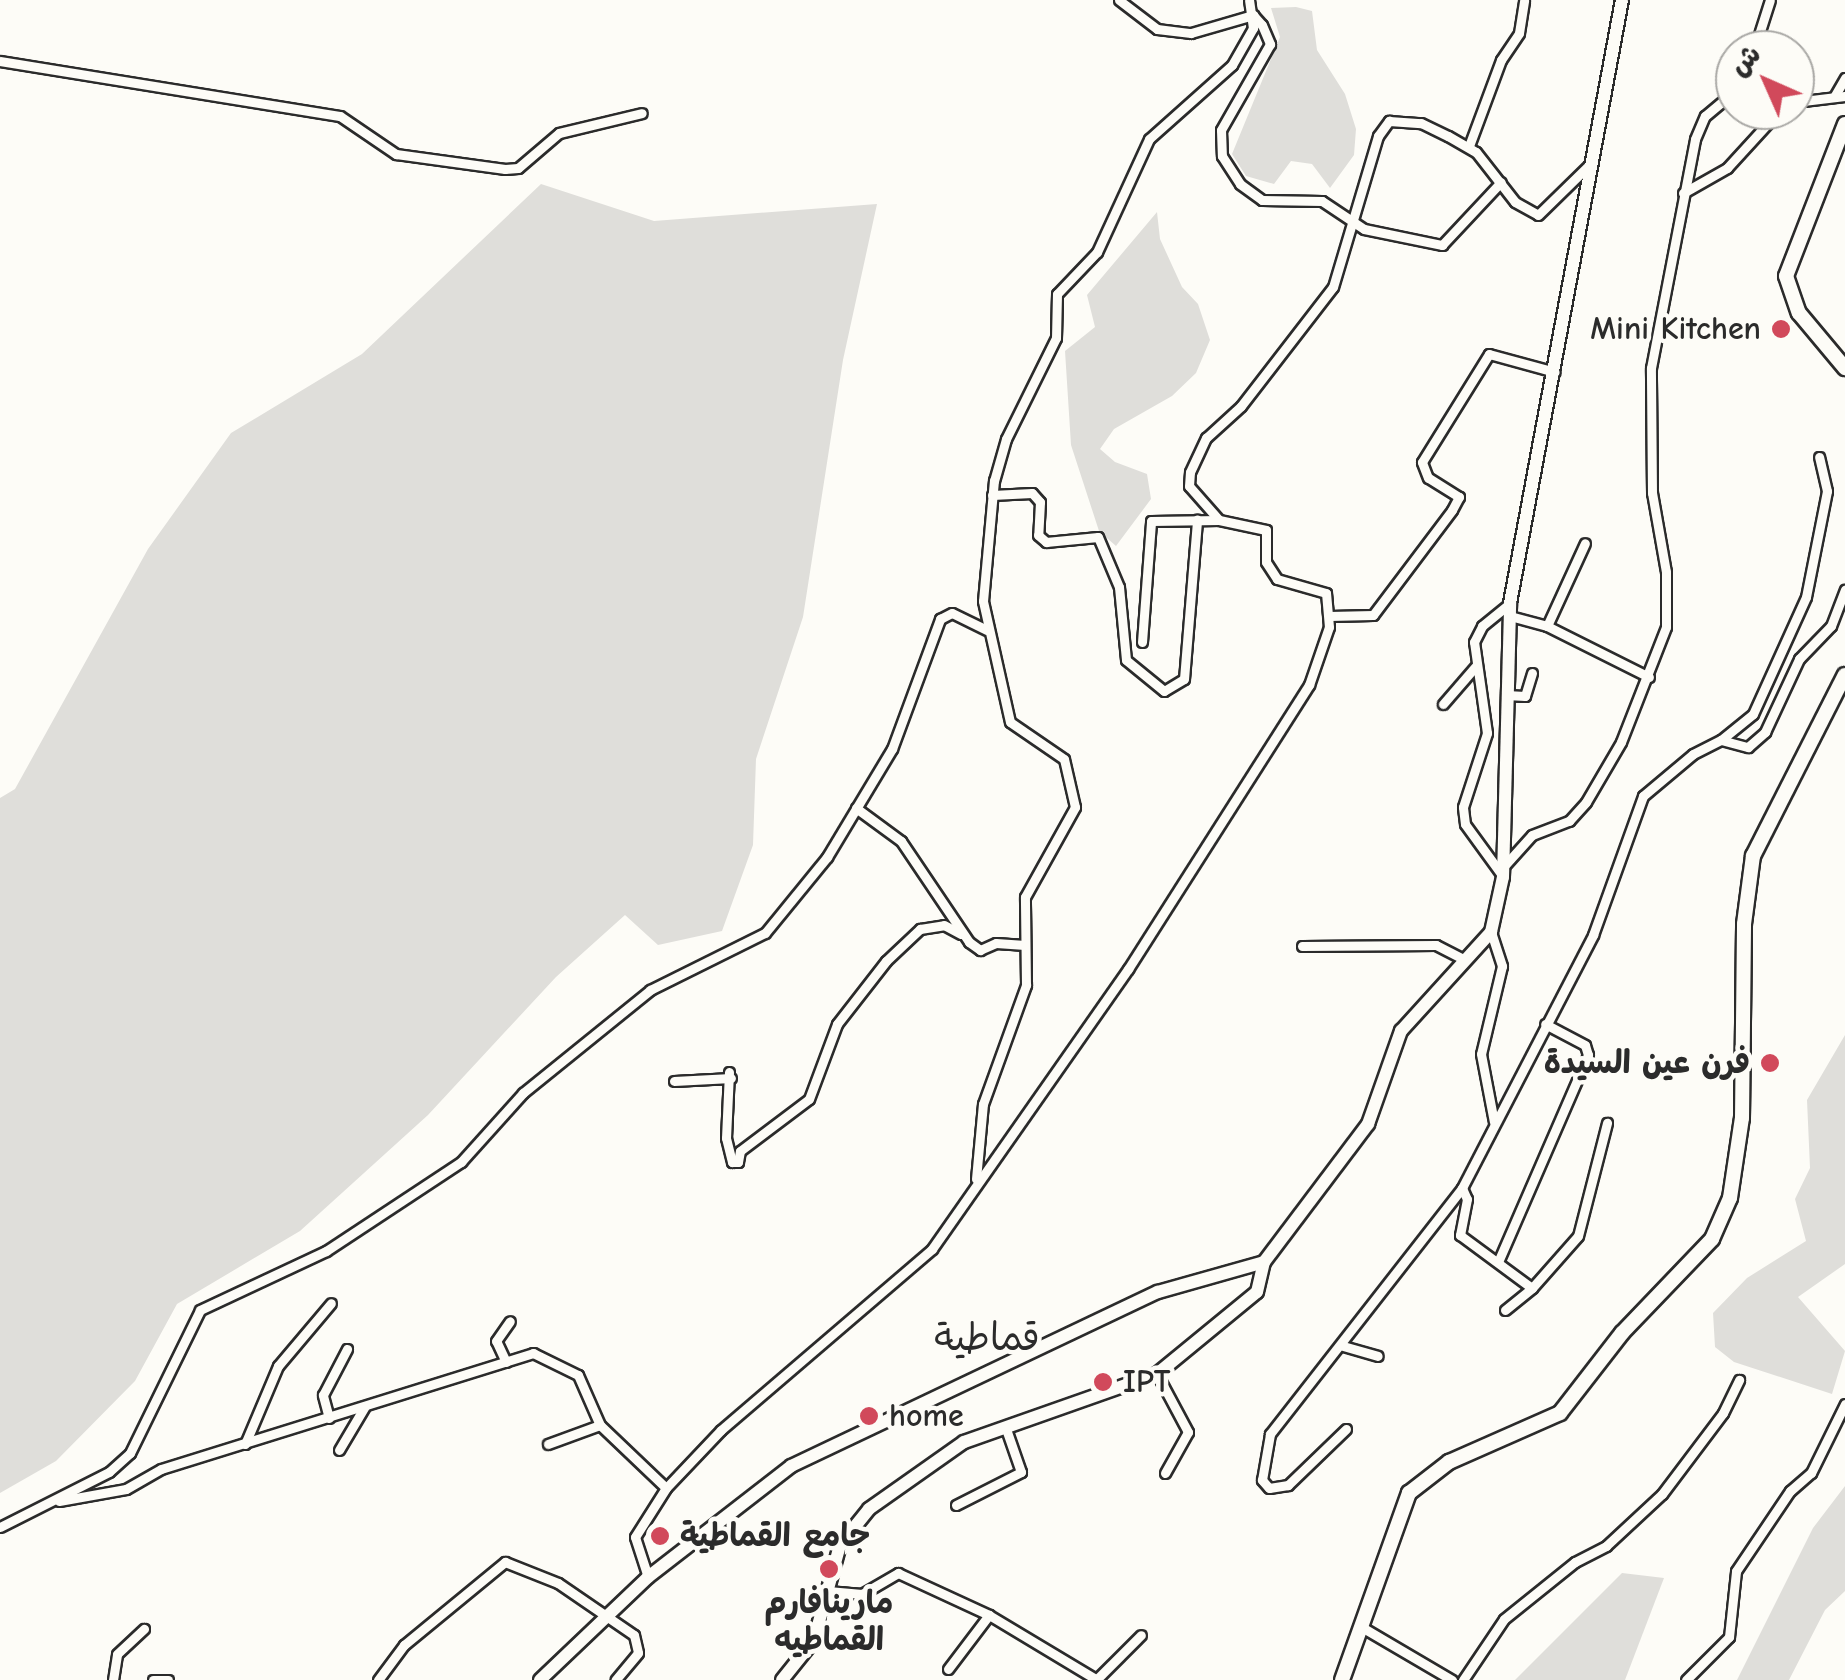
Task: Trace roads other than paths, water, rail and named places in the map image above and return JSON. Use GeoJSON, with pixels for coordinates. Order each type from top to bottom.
{"type":"FeatureCollection","features":[{"type":"Feature","properties":{"kind":"main road"},"geometry":{"type":"LineString","coordinates":[[782,1680],[814,1640],[840,1544],[869,1509],[945,1452],[1157,1374],[1258,1292],[1264,1262],[1368,1124],[1401,1030],[1462,958],[1491,932],[1504,871],[1510,610],[1622,0]]}},
{"type":"Feature","properties":{"kind":"main road"},"geometry":{"type":"LineString","coordinates":[[1845,124],[1786,276],[1799,313],[1845,368]]}},
{"type":"Feature","properties":{"kind":"main road"},"geometry":{"type":"LineString","coordinates":[[1342,1680],[1365,1629],[1402,1507],[1416,1485],[1449,1462],[1560,1413],[1622,1333],[1712,1238],[1730,1198],[1742,1118],[1744,924],[1753,856],[1845,675]]}},
{"type":"Feature","properties":{"kind":"main road"},"geometry":{"type":"LineString","coordinates":[[540,1680],[602,1618],[772,1478],[824,1448],[1158,1292],[1264,1262]]}},
{"type":"Feature","properties":{"kind":"street"},"geometry":{"type":"LineString","coordinates":[[1119,0],[1149,25],[1181,33],[1253,15]]}},
{"type":"Feature","properties":{"kind":"street"},"geometry":{"type":"LineString","coordinates":[[1250,0],[1253,15],[1270,44],[1228,108],[1222,156],[1240,184],[1262,200],[1322,201],[1351,217],[1364,230],[1442,245],[1502,182]]}},
{"type":"Feature","properties":{"kind":"street"},"geometry":{"type":"LineString","coordinates":[[1468,146],[1502,60],[1519,33],[1524,0]]}},
{"type":"Feature","properties":{"kind":"street"},"geometry":{"type":"LineString","coordinates":[[1760,30],[1770,0]]}},
{"type":"Feature","properties":{"kind":"street"},"geometry":{"type":"LineString","coordinates":[[976,1179],[983,1104],[1026,985],[1025,897],[1076,807],[1064,760],[1012,728],[987,630],[982,592],[992,494],[1006,439],[1056,338],[1056,294],[1097,252],[1149,139],[1218,82],[1245,43],[1253,15]]}},
{"type":"Feature","properties":{"kind":"street"},"geometry":{"type":"LineString","coordinates":[[0,61],[340,116],[396,154],[505,169],[518,168],[559,133],[642,113]]}},
{"type":"Feature","properties":{"kind":"street"},"geometry":{"type":"LineString","coordinates":[[1815,99],[1840,96],[1845,78]]}},
{"type":"Feature","properties":{"kind":"street"},"geometry":{"type":"LineString","coordinates":[[1648,678],[1510,610],[1482,626],[1475,667],[1486,733],[1463,806],[1466,824],[1504,871],[1532,835],[1568,821],[1586,802],[1648,678],[1667,612],[1652,494],[1651,368],[1684,193],[1706,116],[1715,108]]}},
{"type":"Feature","properties":{"kind":"street"},"geometry":{"type":"LineString","coordinates":[[1219,520],[1189,486],[1198,455],[1333,287],[1348,249],[1351,217],[1389,121],[1421,123],[1468,146],[1526,212],[1538,214],[1590,164]]}},
{"type":"Feature","properties":{"kind":"street"},"geometry":{"type":"LineString","coordinates":[[1684,193],[1727,168],[1762,130]]}},
{"type":"Feature","properties":{"kind":"street"},"geometry":{"type":"LineString","coordinates":[[1330,616],[1373,616],[1452,510],[1459,497],[1428,478],[1422,462],[1490,354],[1556,373]]}},
{"type":"Feature","properties":{"kind":"street"},"geometry":{"type":"LineString","coordinates":[[1346,1430],[1288,1485],[1268,1488],[1262,1480],[1270,1434],[1343,1346],[1462,1188],[1593,935],[1644,796],[1753,714],[1806,597],[1827,491],[1818,457]]}},
{"type":"Feature","properties":{"kind":"street"},"geometry":{"type":"LineString","coordinates":[[992,494],[1032,492],[1040,502],[1038,535],[1046,542],[1098,536],[1119,587],[1126,660],[1164,691],[1184,679],[1197,520]]}},
{"type":"Feature","properties":{"kind":"street"},"geometry":{"type":"LineString","coordinates":[[648,1578],[635,1537],[666,1488],[721,1430],[932,1249],[976,1179],[1009,1144],[1309,685],[1330,616],[1326,593],[1291,587],[1271,573],[1266,530],[1219,520],[1158,518],[1147,530],[1142,642]]}},
{"type":"Feature","properties":{"kind":"street"},"geometry":{"type":"LineString","coordinates":[[1548,626],[1585,543]]}},
{"type":"Feature","properties":{"kind":"street"},"geometry":{"type":"LineString","coordinates":[[1721,740],[1748,748],[1765,732],[1799,659],[1832,626],[1845,590]]}},
{"type":"Feature","properties":{"kind":"street"},"geometry":{"type":"LineString","coordinates":[[0,1527],[110,1472],[130,1453],[200,1310],[326,1251],[462,1162],[523,1093],[650,990],[765,934],[827,857],[892,749],[940,619],[952,613],[987,630]]}},
{"type":"Feature","properties":{"kind":"street"},"geometry":{"type":"LineString","coordinates":[[1443,704],[1475,667]]}},
{"type":"Feature","properties":{"kind":"street"},"geometry":{"type":"LineString","coordinates":[[1506,695],[1525,696],[1532,673]]}},
{"type":"Feature","properties":{"kind":"street"},"geometry":{"type":"LineString","coordinates":[[856,808],[901,841],[961,934]]}},
{"type":"Feature","properties":{"kind":"street"},"geometry":{"type":"LineString","coordinates":[[674,1081],[730,1075],[726,1138],[732,1162],[738,1162],[740,1151],[809,1100],[837,1024],[886,962],[920,929],[944,925],[980,950],[996,943],[1025,944]]}},
{"type":"Feature","properties":{"kind":"street"},"geometry":{"type":"LineString","coordinates":[[1491,932],[1502,966],[1481,1054],[1494,1123]]}},
{"type":"Feature","properties":{"kind":"street"},"geometry":{"type":"LineString","coordinates":[[1302,946],[1436,945],[1462,958]]}},
{"type":"Feature","properties":{"kind":"street"},"geometry":{"type":"LineString","coordinates":[[1498,1262],[1588,1056],[1584,1045],[1546,1024]]}},
{"type":"Feature","properties":{"kind":"street"},"geometry":{"type":"LineString","coordinates":[[1505,1310],[1532,1288],[1578,1236],[1607,1123]]}},
{"type":"Feature","properties":{"kind":"street"},"geometry":{"type":"LineString","coordinates":[[1462,1188],[1468,1199],[1460,1236],[1532,1288]]}},
{"type":"Feature","properties":{"kind":"street"},"geometry":{"type":"LineString","coordinates":[[245,1444],[278,1366],[330,1303]]}},
{"type":"Feature","properties":{"kind":"street"},"geometry":{"type":"LineString","coordinates":[[506,1362],[496,1341],[510,1321]]}},
{"type":"Feature","properties":{"kind":"street"},"geometry":{"type":"LineString","coordinates":[[1343,1346],[1378,1356]]}},
{"type":"Feature","properties":{"kind":"street"},"geometry":{"type":"LineString","coordinates":[[329,1418],[323,1395],[347,1349]]}},
{"type":"Feature","properties":{"kind":"street"},"geometry":{"type":"LineString","coordinates":[[51,1503],[126,1489],[161,1469],[532,1352],[567,1366],[578,1375],[600,1425],[666,1488]]}},
{"type":"Feature","properties":{"kind":"street"},"geometry":{"type":"LineString","coordinates":[[1157,1374],[1188,1432],[1165,1474]]}},
{"type":"Feature","properties":{"kind":"street"},"geometry":{"type":"LineString","coordinates":[[1463,1680],[1504,1619],[1575,1562],[1606,1546],[1662,1494],[1723,1413],[1739,1380]]}},
{"type":"Feature","properties":{"kind":"street"},"geometry":{"type":"LineString","coordinates":[[1686,1680],[1729,1637],[1736,1571],[1790,1492],[1811,1473],[1845,1404]]}},
{"type":"Feature","properties":{"kind":"street"},"geometry":{"type":"LineString","coordinates":[[340,1450],[365,1406]]}},
{"type":"Feature","properties":{"kind":"street"},"geometry":{"type":"LineString","coordinates":[[548,1444],[600,1425]]}},
{"type":"Feature","properties":{"kind":"street"},"geometry":{"type":"LineString","coordinates":[[956,1504],[1019,1475],[1022,1460],[1006,1429]]}},
{"type":"Feature","properties":{"kind":"street"},"geometry":{"type":"LineString","coordinates":[[378,1680],[404,1645],[505,1562],[558,1583],[602,1618],[634,1635],[640,1646],[615,1680]]}},
{"type":"Feature","properties":{"kind":"street"},"geometry":{"type":"LineString","coordinates":[[828,1591],[862,1594],[898,1573],[988,1615],[1097,1680],[1141,1634]]}},
{"type":"Feature","properties":{"kind":"street"},"geometry":{"type":"LineString","coordinates":[[948,1669],[988,1615]]}},
{"type":"Feature","properties":{"kind":"street"},"geometry":{"type":"LineString","coordinates":[[113,1680],[117,1654],[144,1629]]}},
{"type":"Feature","properties":{"kind":"street"},"geometry":{"type":"LineString","coordinates":[[1365,1629],[1452,1680]]}},
{"type":"Feature","properties":{"kind":"street"},"geometry":{"type":"LineString","coordinates":[[153,1680],[168,1680]]}},
{"type":"Feature","properties":{"kind":"place","name":"Mini Kitchen"},"geometry":{"type":"Point","coordinates":[1781,329]}},
{"type":"Feature","properties":{"kind":"place","name":"فرن عين السيدة"},"geometry":{"type":"Point","coordinates":[1770,1063]}},
{"type":"Feature","properties":{"kind":"place","name":"IPT"},"geometry":{"type":"Point","coordinates":[1103,1382]}},
{"type":"Feature","properties":{"kind":"place","name":"home"},"geometry":{"type":"Point","coordinates":[869,1416]}},
{"type":"Feature","properties":{"kind":"place","name":"جامع القماطية"},"geometry":{"type":"Point","coordinates":[660,1536]}},
{"type":"Feature","properties":{"kind":"place","name":"مارينافارم القماطيه"},"geometry":{"type":"Point","coordinates":[829,1569]}},
{"type":"Feature","properties":{"kind":"district","name":"قماطية"},"geometry":{"type":"Point","coordinates":[987,1339]}}]}
